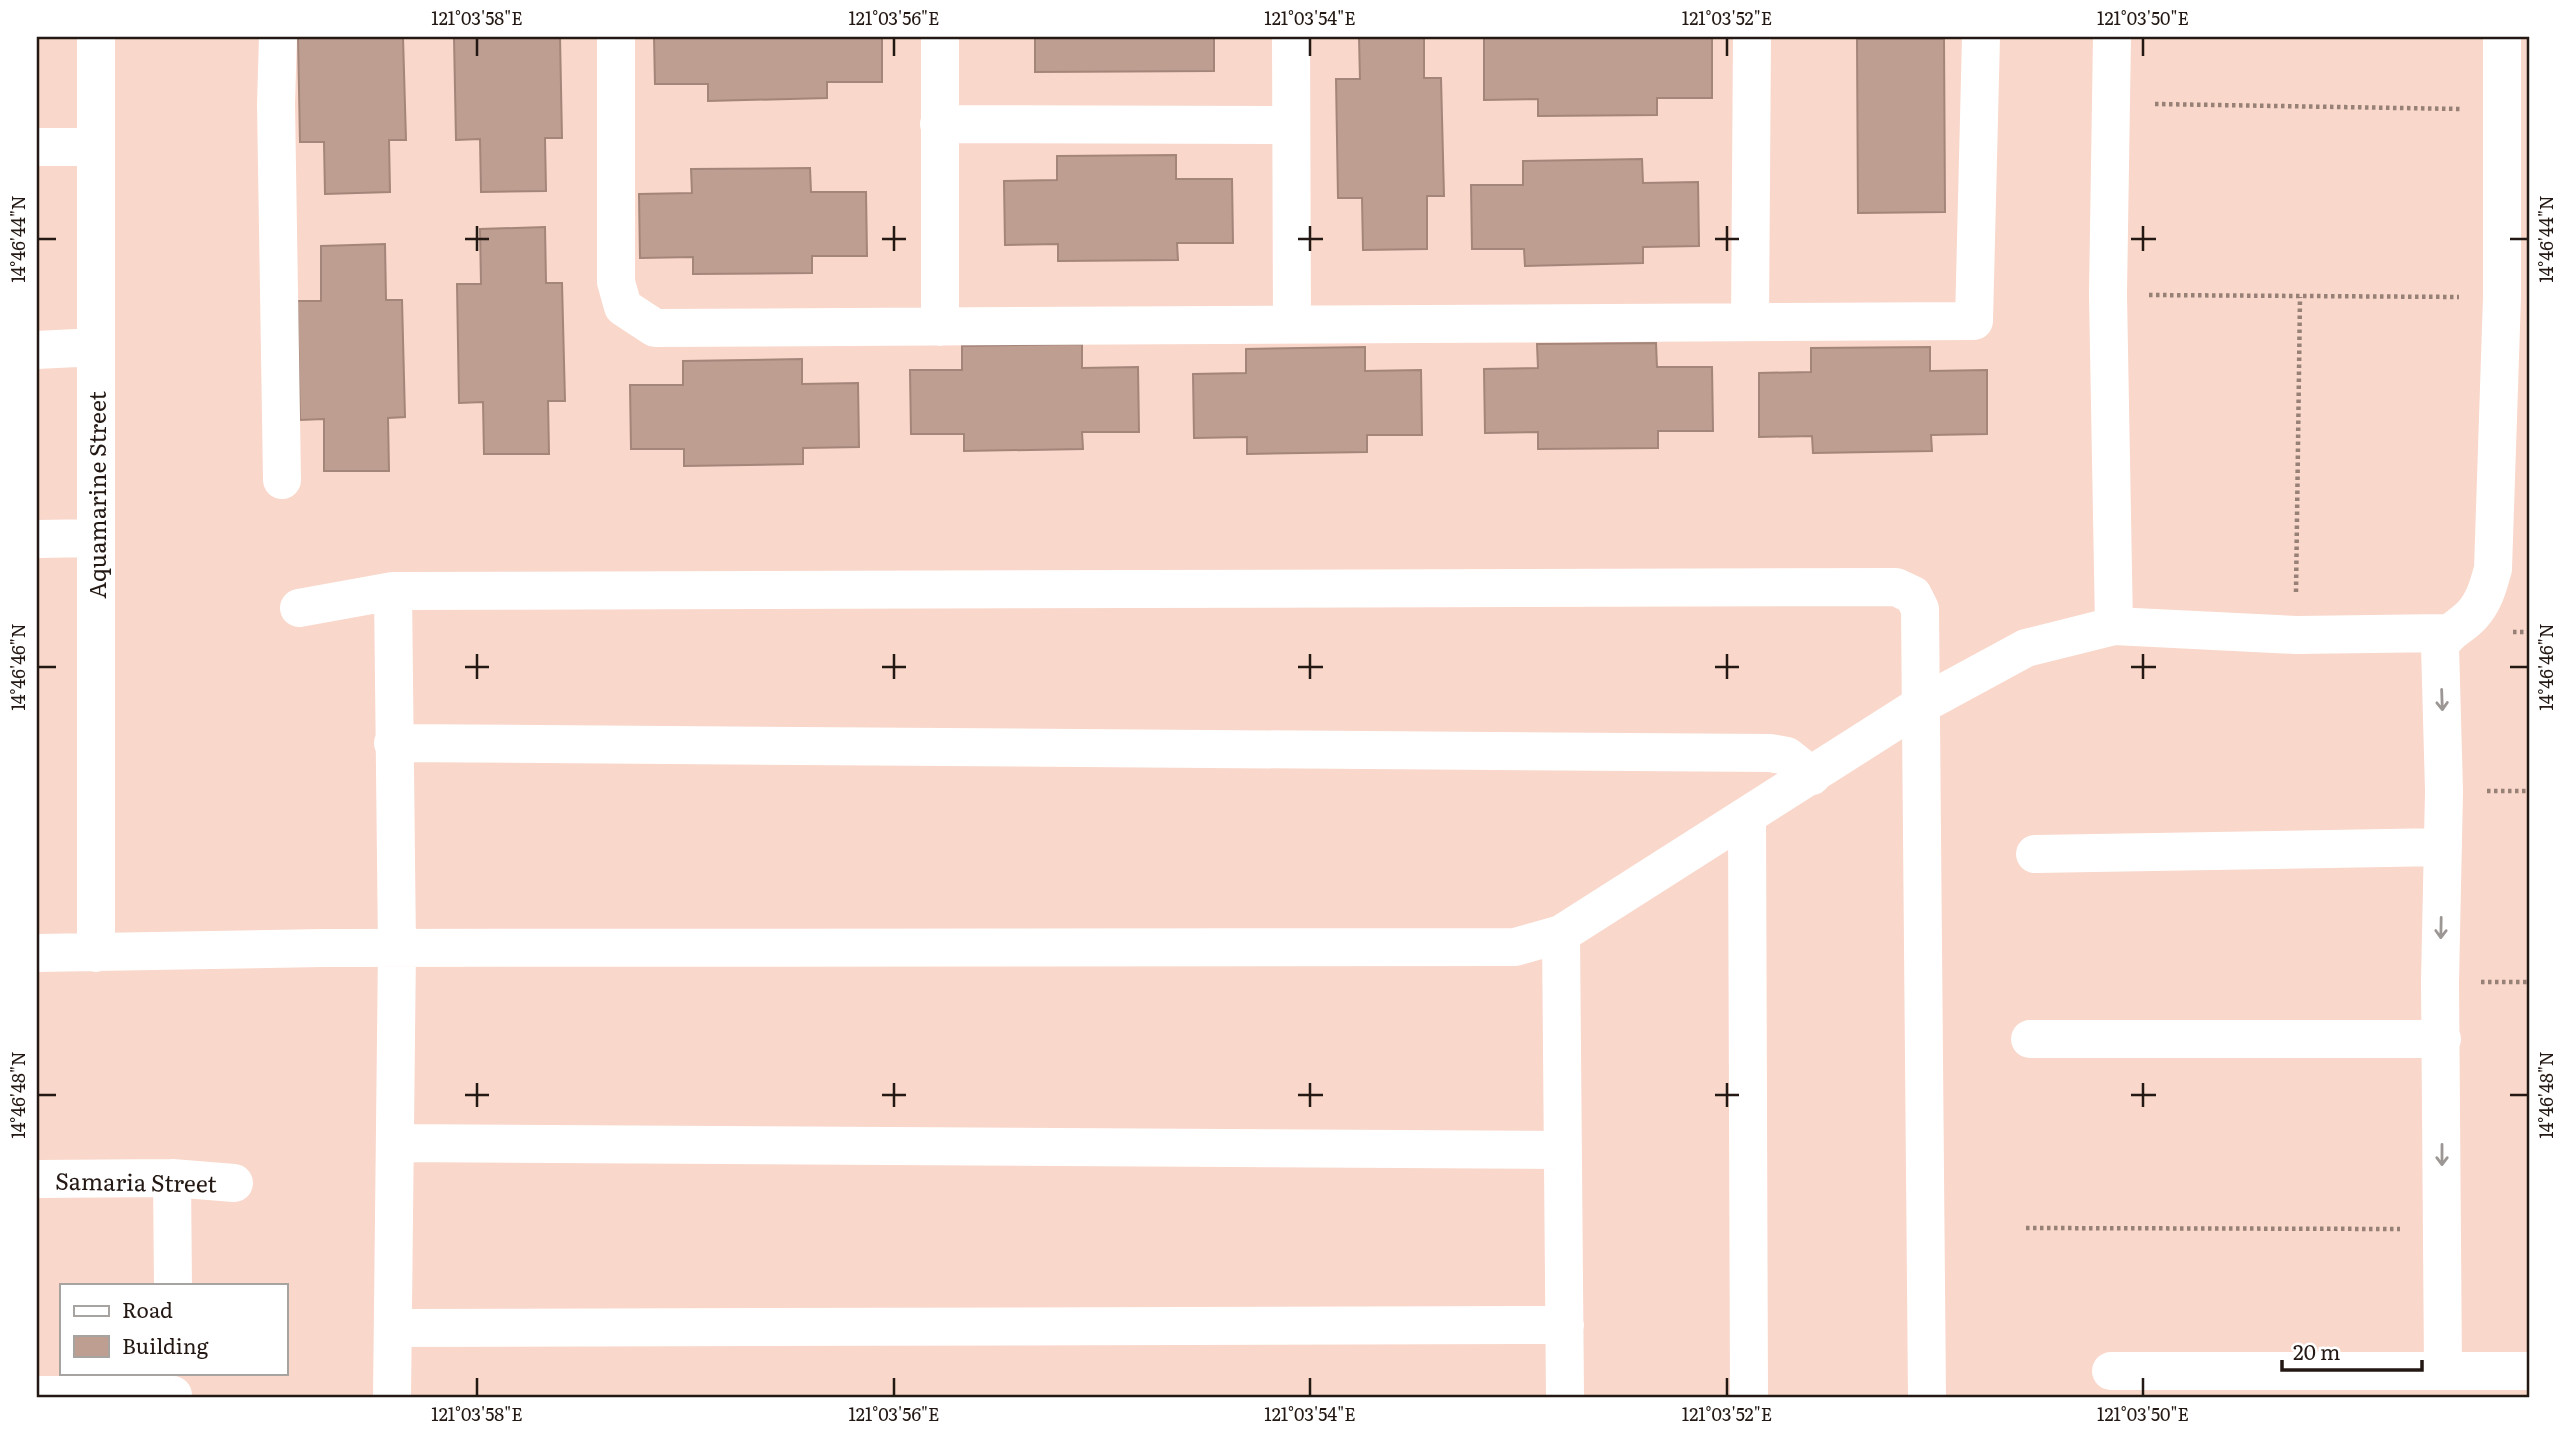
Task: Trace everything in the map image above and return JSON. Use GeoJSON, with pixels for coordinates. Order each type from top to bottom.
{"type":"FeatureCollection","features":[{"type":"Feature","properties":{"kind":"street","name":"Aquamarine Street"},"geometry":{"type":"LineString","coordinates":[[96,37],[96,953]]}},
{"type":"Feature","properties":{"kind":"street"},"geometry":{"type":"LineString","coordinates":[[278,37],[276,104],[282,480]]}},
{"type":"Feature","properties":{"kind":"street"},"geometry":{"type":"LineString","coordinates":[[616,37],[616,282],[623,307],[655,328],[1974,321],[1981,37]]}},
{"type":"Feature","properties":{"kind":"street"},"geometry":{"type":"LineString","coordinates":[[940,37],[940,327]]}},
{"type":"Feature","properties":{"kind":"street"},"geometry":{"type":"LineString","coordinates":[[1291,37],[1292,324]]}},
{"type":"Feature","properties":{"kind":"street"},"geometry":{"type":"LineString","coordinates":[[1750,321],[1752,37]]}},
{"type":"Feature","properties":{"kind":"street"},"geometry":{"type":"LineString","coordinates":[[2112,37],[2108,294],[2114,626]]}},
{"type":"Feature","properties":{"kind":"street"},"geometry":{"type":"LineString","coordinates":[[2442,1371],[2440,646],[2446,633],[2471,616],[2486,596],[2493,569],[2502,296],[2502,37]]}},
{"type":"Feature","properties":{"kind":"street"},"geometry":{"type":"LineString","coordinates":[[939,124],[1291,125]]}},
{"type":"Feature","properties":{"kind":"street"},"geometry":{"type":"LineString","coordinates":[[37,147],[96,147]]}},
{"type":"Feature","properties":{"kind":"street"},"geometry":{"type":"LineString","coordinates":[[37,350],[96,347]]}},
{"type":"Feature","properties":{"kind":"street"},"geometry":{"type":"LineString","coordinates":[[37,539],[96,538]]}},
{"type":"Feature","properties":{"kind":"street"},"geometry":{"type":"LineString","coordinates":[[299,608],[393,591],[1896,587],[1913,595],[1920,609],[1927,1397]]}},
{"type":"Feature","properties":{"kind":"street"},"geometry":{"type":"LineString","coordinates":[[392,1397],[397,948],[393,591]]}},
{"type":"Feature","properties":{"kind":"street"},"geometry":{"type":"LineString","coordinates":[[37,953],[397,948],[1515,947],[1561,934],[1919,706],[2026,648],[2114,626],[2296,635],[2446,633]]}},
{"type":"Feature","properties":{"kind":"street"},"geometry":{"type":"LineString","coordinates":[[393,743],[1770,753],[1787,756],[1812,776]]}},
{"type":"Feature","properties":{"kind":"street"},"geometry":{"type":"LineString","coordinates":[[1748,817],[1749,1397]]}},
{"type":"Feature","properties":{"kind":"street"},"geometry":{"type":"LineString","coordinates":[[2035,854],[2442,847]]}},
{"type":"Feature","properties":{"kind":"street"},"geometry":{"type":"LineString","coordinates":[[1561,934],[1565,1397]]}},
{"type":"Feature","properties":{"kind":"street"},"geometry":{"type":"LineString","coordinates":[[2030,1039],[2442,1039]]}},
{"type":"Feature","properties":{"kind":"street"},"geometry":{"type":"LineString","coordinates":[[396,1143],[1563,1150]]}},
{"type":"Feature","properties":{"kind":"street"},"geometry":{"type":"LineString","coordinates":[[172,1178],[173,1284]]}},
{"type":"Feature","properties":{"kind":"street","name":"Samaria Street"},"geometry":{"type":"LineString","coordinates":[[37,1179],[172,1178],[234,1183]]}},
{"type":"Feature","properties":{"kind":"street"},"geometry":{"type":"LineString","coordinates":[[393,1328],[1564,1325]]}},
{"type":"Feature","properties":{"kind":"street"},"geometry":{"type":"LineString","coordinates":[[2111,1371],[2401,1384],[2442,1371],[2529,1371]]}},
{"type":"Feature","properties":{"kind":"street"},"geometry":{"type":"LineString","coordinates":[[37,1395],[173,1388]]}},
{"type":"Feature","properties":{"kind":"path"},"geometry":{"type":"LineString","coordinates":[[2112,104],[2502,109]]}},
{"type":"Feature","properties":{"kind":"path"},"geometry":{"type":"LineString","coordinates":[[2108,294],[2502,296]]}},
{"type":"Feature","properties":{"kind":"path"},"geometry":{"type":"LineString","coordinates":[[2296,635],[2300,296]]}},
{"type":"Feature","properties":{"kind":"path"},"geometry":{"type":"LineString","coordinates":[[2026,1228],[2442,1229]]}},
{"type":"Feature","properties":{"kind":"building"},"geometry":{"type":"Polygon","coordinates":[[[298,37],[403,37],[406,140],[389,140],[390,192],[325,194],[324,142],[300,142],[298,37]]]}},
{"type":"Feature","properties":{"kind":"building"},"geometry":{"type":"Polygon","coordinates":[[[454,37],[560,37],[562,138],[545,138],[546,191],[481,192],[480,139],[456,140],[454,37]]]}},
{"type":"Feature","properties":{"kind":"building"},"geometry":{"type":"Polygon","coordinates":[[[654,37],[882,37],[882,82],[827,82],[827,98],[708,101],[708,84],[655,84],[654,37]]]}},
{"type":"Feature","properties":{"kind":"building"},"geometry":{"type":"Polygon","coordinates":[[[1035,37],[1214,37],[1214,71],[1035,72],[1035,37]]]}},
{"type":"Feature","properties":{"kind":"building"},"geometry":{"type":"Polygon","coordinates":[[[1359,37],[1424,37],[1424,78],[1441,78],[1444,196],[1427,196],[1427,249],[1363,250],[1362,198],[1338,198],[1336,79],[1360,79],[1359,37]]]}},
{"type":"Feature","properties":{"kind":"building"},"geometry":{"type":"Polygon","coordinates":[[[1484,37],[1712,37],[1712,98],[1657,98],[1657,115],[1538,116],[1538,99],[1484,100],[1484,37]]]}},
{"type":"Feature","properties":{"kind":"building"},"geometry":{"type":"Polygon","coordinates":[[[1857,39],[1944,39],[1945,212],[1858,213],[1857,39]]]}},
{"type":"Feature","properties":{"kind":"building"},"geometry":{"type":"Polygon","coordinates":[[[1176,155],[1176,179],[1232,179],[1233,243],[1177,243],[1178,260],[1058,261],[1058,244],[1005,245],[1004,181],[1057,180],[1057,156],[1176,155]]]}},
{"type":"Feature","properties":{"kind":"building"},"geometry":{"type":"Polygon","coordinates":[[[1642,159],[1643,183],[1698,182],[1699,246],[1643,247],[1643,263],[1525,266],[1524,249],[1472,249],[1471,185],[1523,185],[1523,161],[1642,159]]]}},
{"type":"Feature","properties":{"kind":"building"},"geometry":{"type":"Polygon","coordinates":[[[810,168],[811,192],[866,192],[867,256],[812,256],[812,273],[693,274],[693,257],[640,258],[639,194],[692,193],[691,169],[810,168]]]}},
{"type":"Feature","properties":{"kind":"building"},"geometry":{"type":"Polygon","coordinates":[[[545,227],[546,283],[562,283],[565,401],[548,401],[549,454],[484,454],[483,402],[459,403],[457,284],[481,284],[480,229],[545,227]]]}},
{"type":"Feature","properties":{"kind":"building"},"geometry":{"type":"Polygon","coordinates":[[[385,244],[386,300],[402,300],[405,417],[388,418],[389,471],[324,471],[324,419],[300,420],[297,301],[321,301],[321,246],[385,244]]]}},
{"type":"Feature","properties":{"kind":"building"},"geometry":{"type":"Polygon","coordinates":[[[1656,343],[1657,367],[1712,367],[1713,431],[1658,431],[1658,448],[1538,449],[1538,432],[1485,433],[1484,369],[1538,368],[1537,344],[1656,343]]]}},
{"type":"Feature","properties":{"kind":"building"},"geometry":{"type":"Polygon","coordinates":[[[1082,344],[1082,368],[1138,367],[1139,432],[1082,432],[1083,449],[964,451],[964,434],[911,434],[910,370],[962,370],[962,346],[1082,344]]]}},
{"type":"Feature","properties":{"kind":"building"},"geometry":{"type":"Polygon","coordinates":[[[1365,347],[1365,371],[1421,370],[1422,435],[1367,435],[1367,452],[1247,454],[1247,437],[1194,438],[1193,374],[1246,373],[1246,349],[1365,347]]]}},
{"type":"Feature","properties":{"kind":"building"},"geometry":{"type":"Polygon","coordinates":[[[1930,347],[1930,371],[1987,370],[1987,434],[1931,435],[1932,451],[1813,453],[1812,436],[1759,437],[1759,373],[1811,372],[1811,348],[1930,347]]]}},
{"type":"Feature","properties":{"kind":"building"},"geometry":{"type":"Polygon","coordinates":[[[802,359],[802,384],[858,383],[859,447],[803,448],[803,464],[684,466],[684,449],[631,449],[630,385],[683,385],[683,361],[802,359]]]}}]}
